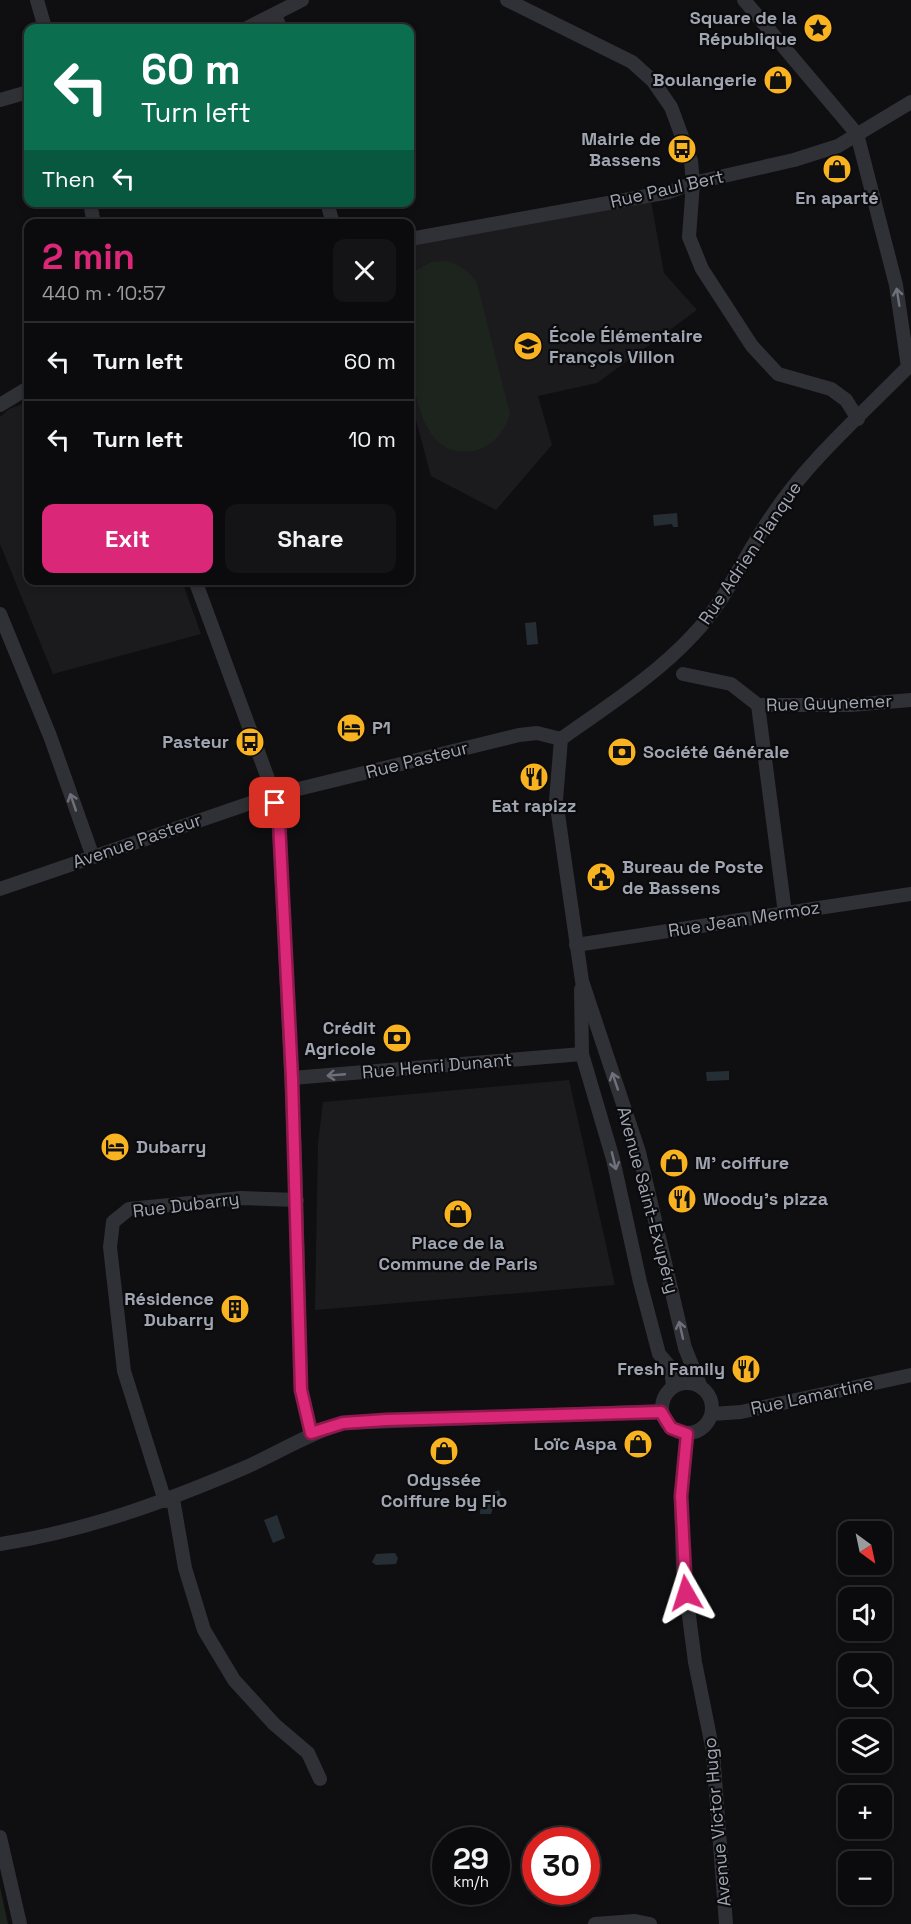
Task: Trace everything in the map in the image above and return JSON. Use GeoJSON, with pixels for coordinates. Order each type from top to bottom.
{"type":"FeatureCollection","features":[{"type":"Feature","properties":{"kind":"street"},"geometry":{"type":"LineString","coordinates":[[37,0],[44,24]]}},
{"type":"Feature","properties":{"kind":"street"},"geometry":{"type":"LineString","coordinates":[[255,24],[302,0]]}},
{"type":"Feature","properties":{"kind":"street"},"geometry":{"type":"LineString","coordinates":[[507,0],[532,5],[632,62],[653,81],[671,107],[684,136],[691,161],[693,183],[688,237],[702,269],[752,346],[778,374],[831,389],[846,400],[858,418]]}},
{"type":"Feature","properties":{"kind":"street"},"geometry":{"type":"LineString","coordinates":[[744,0],[857,134]]}},
{"type":"Feature","properties":{"kind":"street"},"geometry":{"type":"LineString","coordinates":[[276,14],[279,24]]}},
{"type":"Feature","properties":{"kind":"street"},"geometry":{"type":"LineString","coordinates":[[0,100],[24,93]]}},
{"type":"Feature","properties":{"kind":"street","name":"Rue Paul Bert"},"geometry":{"type":"LineString","coordinates":[[414,238],[669,192],[693,183],[827,150],[838,146],[911,102]]}},
{"type":"Feature","properties":{"kind":"street","name":"Rue Adrien Planque"},"geometry":{"type":"LineString","coordinates":[[561,739],[654,671],[694,634],[723,595],[779,505],[800,478],[910,368],[896,285],[857,134]]}},
{"type":"Feature","properties":{"kind":"street"},"geometry":{"type":"LineString","coordinates":[[0,405],[24,390]]}},
{"type":"Feature","properties":{"kind":"street"},"geometry":{"type":"LineString","coordinates":[[197,585],[274,795],[279,822],[297,1200],[301,1390],[311,1433]]}},
{"type":"Feature","properties":{"kind":"street"},"geometry":{"type":"LineString","coordinates":[[0,614],[50,736],[93,857]]}},
{"type":"Feature","properties":{"kind":"street","name":"Rue Guynemer"},"geometry":{"type":"LineString","coordinates":[[683,674],[731,684],[758,705],[851,705],[911,700]]}},
{"type":"Feature","properties":{"kind":"street"},"geometry":{"type":"LineString","coordinates":[[758,705],[785,913]]}},
{"type":"Feature","properties":{"kind":"street","name":"Rue Pasteur"},"geometry":{"type":"LineString","coordinates":[[274,795],[519,735],[537,733],[561,739]]}},
{"type":"Feature","properties":{"kind":"street","name":"Avenue Saint-Exupéry"},"geometry":{"type":"LineString","coordinates":[[561,739],[556,800],[582,981],[639,1152],[685,1348],[700,1385]]}},
{"type":"Feature","properties":{"kind":"street","name":"Avenue Pasteur"},"geometry":{"type":"LineString","coordinates":[[0,889],[274,795]]}},
{"type":"Feature","properties":{"kind":"street","name":"Rue Jean Mermoz"},"geometry":{"type":"LineString","coordinates":[[576,945],[911,894]]}},
{"type":"Feature","properties":{"kind":"street","name":"Avenue Saint-Exupéry"},"geometry":{"type":"LineString","coordinates":[[582,981],[580,1023],[582,1054],[613,1159],[640,1282],[659,1354],[671,1368],[673,1386]]}},
{"type":"Feature","properties":{"kind":"street","name":"Rue Henri Dunant"},"geometry":{"type":"LineString","coordinates":[[292,1078],[582,1054]]}},
{"type":"Feature","properties":{"kind":"street","name":"Rue Dubarry"},"geometry":{"type":"LineString","coordinates":[[297,1200],[241,1198],[129,1209],[113,1222],[110,1247],[124,1371],[169,1500],[185,1568],[204,1630],[234,1680],[274,1724],[308,1753],[320,1779]]}},
{"type":"Feature","properties":{"kind":"street","name":"Rue Lamartine"},"geometry":{"type":"LineString","coordinates":[[712,1414],[741,1412],[911,1375]]}},
{"type":"Feature","properties":{"kind":"street"},"geometry":{"type":"LineString","coordinates":[[686,1382],[700,1385],[706,1390],[713,1407],[712,1414],[702,1429],[687,1434],[671,1428],[661,1412],[665,1394],[673,1386],[686,1382]]}},
{"type":"Feature","properties":{"kind":"street"},"geometry":{"type":"LineString","coordinates":[[0,1544],[51,1536],[169,1500],[284,1450],[311,1433],[343,1423],[661,1412]]}},
{"type":"Feature","properties":{"kind":"street","name":"Avenue Victor Hugo"},"geometry":{"type":"LineString","coordinates":[[687,1434],[681,1496],[683,1570],[695,1662],[713,1752],[726,1924]]}},
{"type":"Feature","properties":{"kind":"street"},"geometry":{"type":"LineString","coordinates":[[0,1837],[20,1924]]}},
{"type":"Feature","properties":{"kind":"street"},"geometry":{"type":"LineString","coordinates":[[595,1924],[635,1921],[650,1924]]}},
{"type":"Feature","properties":{"kind":"shaded area","name":"École Élémentaire François Villon"},"geometry":{"type":"Polygon","coordinates":[[[651,201],[664,273],[697,310],[597,383],[538,396],[552,445],[496,510],[431,476],[414,413],[414,242],[651,201]]]}},
{"type":"Feature","properties":{"kind":"shaded area"},"geometry":{"type":"Polygon","coordinates":[[[446,261],[456,264],[471,275],[477,283],[510,414],[497,438],[473,451],[449,449],[432,435],[421,412],[414,384],[414,272],[431,262],[446,261]]]}},
{"type":"Feature","properties":{"kind":"shaded area"},"geometry":{"type":"Polygon","coordinates":[[[24,403],[24,585],[183,585],[201,634],[53,674],[0,544],[0,417],[9,409],[24,403]]]}},
{"type":"Feature","properties":{"kind":"shaded area"},"geometry":{"type":"Polygon","coordinates":[[[677,513],[678,527],[673,527],[672,524],[654,526],[653,515],[677,513]]]}},
{"type":"Feature","properties":{"kind":"shaded area"},"geometry":{"type":"Polygon","coordinates":[[[536,622],[538,644],[527,645],[525,623],[536,622]]]}},
{"type":"Feature","properties":{"kind":"shaded area"},"geometry":{"type":"Polygon","coordinates":[[[729,1071],[729,1080],[707,1081],[706,1072],[729,1071]]]}},
{"type":"Feature","properties":{"kind":"shaded area","name":"Place de la Commune de Paris"},"geometry":{"type":"Polygon","coordinates":[[[569,1080],[615,1285],[315,1310],[318,1143],[323,1102],[569,1080]]]}},
{"type":"Feature","properties":{"kind":"shaded area"},"geometry":{"type":"Polygon","coordinates":[[[499,1490],[502,1500],[495,1503],[491,1514],[480,1514],[485,1499],[499,1490]]]}},
{"type":"Feature","properties":{"kind":"shaded area"},"geometry":{"type":"Polygon","coordinates":[[[277,1515],[285,1538],[273,1543],[264,1520],[277,1515]]]}},
{"type":"Feature","properties":{"kind":"shaded area"},"geometry":{"type":"Polygon","coordinates":[[[395,1553],[398,1558],[396,1564],[376,1565],[372,1562],[376,1554],[395,1553]]]}},
{"type":"Feature","properties":{"kind":"shaded area"},"geometry":{"type":"Polygon","coordinates":[[[0,1887],[8,1924],[0,1924],[0,1887]]]}},
{"type":"Feature","properties":{"kind":"place","name":"Square de la République"},"geometry":{"type":"Point","coordinates":[818,28]}},
{"type":"Feature","properties":{"kind":"place","name":"Boulangerie"},"geometry":{"type":"Point","coordinates":[778,80]}},
{"type":"Feature","properties":{"kind":"place","name":"Mairie de Bassens"},"geometry":{"type":"Point","coordinates":[682,149]}},
{"type":"Feature","properties":{"kind":"place","name":"En aparté"},"geometry":{"type":"Point","coordinates":[837,169]}},
{"type":"Feature","properties":{"kind":"place","name":"École Élémentaire François Villon"},"geometry":{"type":"Point","coordinates":[528,346]}},
{"type":"Feature","properties":{"kind":"place","name":"P1"},"geometry":{"type":"Point","coordinates":[351,728]}},
{"type":"Feature","properties":{"kind":"place","name":"Pasteur"},"geometry":{"type":"Point","coordinates":[250,742]}},
{"type":"Feature","properties":{"kind":"place","name":"Société Générale"},"geometry":{"type":"Point","coordinates":[622,752]}},
{"type":"Feature","properties":{"kind":"place","name":"Eat rapizz"},"geometry":{"type":"Point","coordinates":[534,777]}},
{"type":"Feature","properties":{"kind":"place","name":"Bureau de Poste de Bassens"},"geometry":{"type":"Point","coordinates":[601,877]}},
{"type":"Feature","properties":{"kind":"place","name":"Crédit Agricole"},"geometry":{"type":"Point","coordinates":[397,1038]}},
{"type":"Feature","properties":{"kind":"place","name":"Dubarry"},"geometry":{"type":"Point","coordinates":[115,1147]}},
{"type":"Feature","properties":{"kind":"place","name":"M' coiffure"},"geometry":{"type":"Point","coordinates":[674,1163]}},
{"type":"Feature","properties":{"kind":"place","name":"Woody's pizza"},"geometry":{"type":"Point","coordinates":[682,1199]}},
{"type":"Feature","properties":{"kind":"place","name":"Place de la Commune de Paris"},"geometry":{"type":"Point","coordinates":[458,1214]}},
{"type":"Feature","properties":{"kind":"place","name":"Résidence Dubarry"},"geometry":{"type":"Point","coordinates":[235,1309]}},
{"type":"Feature","properties":{"kind":"place","name":"Fresh Family"},"geometry":{"type":"Point","coordinates":[746,1369]}},
{"type":"Feature","properties":{"kind":"place","name":"Loïc Aspa"},"geometry":{"type":"Point","coordinates":[638,1444]}},
{"type":"Feature","properties":{"kind":"place","name":"Odyssée Coiffure by Flo"},"geometry":{"type":"Point","coordinates":[444,1451]}},
{"type":"Feature","properties":{"kind":"route"},"geometry":{"type":"LineString","coordinates":[[275,803],[279,822],[292,1078],[301,1390],[311,1433],[343,1423],[386,1420],[661,1412],[671,1428],[687,1434],[681,1496],[683,1570],[686,1593]]}}]}
